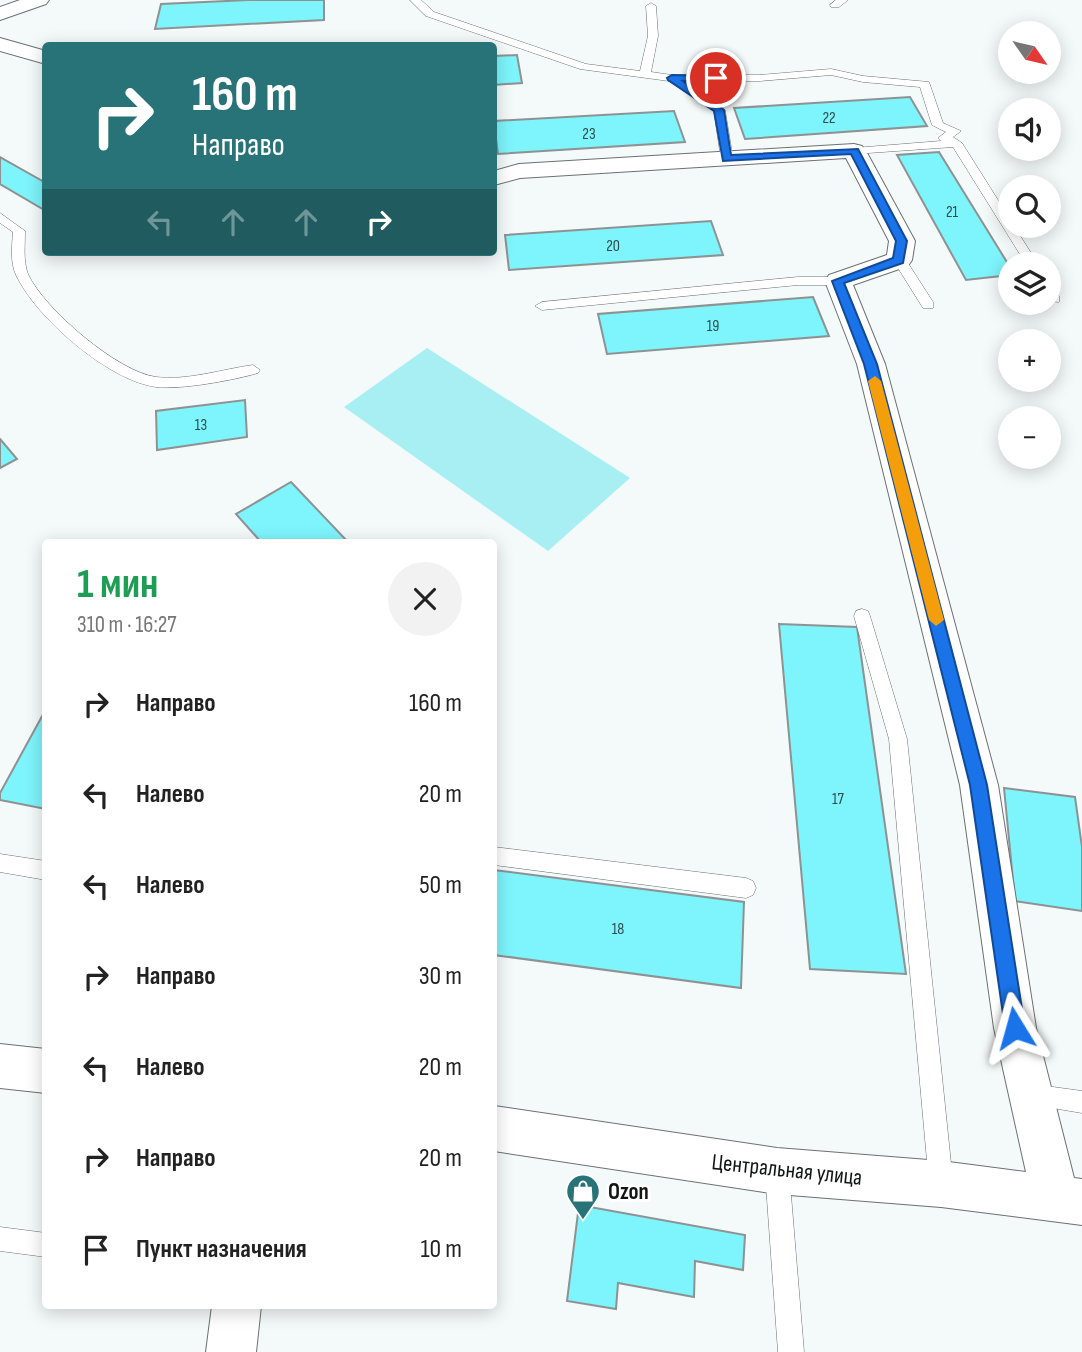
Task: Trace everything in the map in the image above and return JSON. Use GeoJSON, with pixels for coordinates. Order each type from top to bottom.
{"type":"FeatureCollection","features":[{"type":"Feature","properties":{"kind":"street"},"geometry":{"type":"LineString","coordinates":[[0,14],[39,0]]}},
{"type":"Feature","properties":{"kind":"street"},"geometry":{"type":"LineString","coordinates":[[0,44],[42,57]]}},
{"type":"Feature","properties":{"kind":"street"},"geometry":{"type":"LineString","coordinates":[[497,177],[519,171],[854,151],[902,241],[899,260],[838,281],[870,364],[979,785],[1015,1028],[1031,1095],[1069,1201]]}},
{"type":"Feature","properties":{"kind":"street"},"geometry":{"type":"LineString","coordinates":[[0,1066],[42,1071]]}},
{"type":"Feature","properties":{"kind":"street","name":"Центральная улица"},"geometry":{"type":"LineString","coordinates":[[497,1129],[776,1171],[941,1184],[1069,1201]]}},
{"type":"Feature","properties":{"kind":"street"},"geometry":{"type":"LineString","coordinates":[[231,1352],[237,1309]]}},
{"type":"Feature","properties":{"kind":"lane"},"geometry":{"type":"LineString","coordinates":[[415,0],[430,14],[584,67],[672,78],[760,78],[831,72],[863,79],[925,84],[939,125],[955,131],[944,138],[956,143],[1024,252]]}},
{"type":"Feature","properties":{"kind":"lane"},"geometry":{"type":"LineString","coordinates":[[645,75],[653,36],[651,6]]}},
{"type":"Feature","properties":{"kind":"lane"},"geometry":{"type":"LineString","coordinates":[[672,78],[719,110],[727,159]]}},
{"type":"Feature","properties":{"kind":"lane"},"geometry":{"type":"LineString","coordinates":[[854,151],[956,143]]}},
{"type":"Feature","properties":{"kind":"lane"},"geometry":{"type":"LineString","coordinates":[[0,217],[19,231],[22,273],[42,303],[105,360],[133,377],[158,382],[253,370]]}},
{"type":"Feature","properties":{"kind":"lane"},"geometry":{"type":"LineString","coordinates":[[899,260],[928,305]]}},
{"type":"Feature","properties":{"kind":"lane"},"geometry":{"type":"LineString","coordinates":[[542,306],[757,285],[838,281]]}},
{"type":"Feature","properties":{"kind":"lane"},"geometry":{"type":"LineString","coordinates":[[862,616],[898,738],[941,1184]]}},
{"type":"Feature","properties":{"kind":"lane"},"geometry":{"type":"LineString","coordinates":[[497,856],[746,888]]}},
{"type":"Feature","properties":{"kind":"lane"},"geometry":{"type":"LineString","coordinates":[[0,863],[42,870]]}},
{"type":"Feature","properties":{"kind":"lane"},"geometry":{"type":"LineString","coordinates":[[1031,1095],[1082,1102]]}},
{"type":"Feature","properties":{"kind":"lane"},"geometry":{"type":"LineString","coordinates":[[776,1171],[791,1352]]}},
{"type":"Feature","properties":{"kind":"lane"},"geometry":{"type":"LineString","coordinates":[[0,1239],[42,1244]]}},
{"type":"Feature","properties":{"kind":"shaded area"},"geometry":{"type":"Polygon","coordinates":[[[427,348],[630,478],[548,551],[344,407],[427,348]]]}},
{"type":"Feature","properties":{"kind":"building"},"geometry":{"type":"Polygon","coordinates":[[[324,0],[324,20],[155,29],[161,4],[324,0]]]}},
{"type":"Feature","properties":{"kind":"building"},"geometry":{"type":"Polygon","coordinates":[[[517,55],[522,83],[497,85],[497,56],[517,55]]]}},
{"type":"Feature","properties":{"kind":"building"},"geometry":{"type":"Polygon","coordinates":[[[910,97],[927,126],[745,139],[734,108],[910,97]]]}},
{"type":"Feature","properties":{"kind":"building"},"geometry":{"type":"Polygon","coordinates":[[[674,111],[685,142],[498,154],[497,121],[674,111]]]}},
{"type":"Feature","properties":{"kind":"building"},"geometry":{"type":"Polygon","coordinates":[[[939,152],[1001,252],[998,252],[998,276],[966,280],[897,155],[939,152]]]}},
{"type":"Feature","properties":{"kind":"building"},"geometry":{"type":"Polygon","coordinates":[[[0,157],[42,181],[42,209],[0,184],[0,157]]]}},
{"type":"Feature","properties":{"kind":"building"},"geometry":{"type":"Polygon","coordinates":[[[711,221],[723,255],[509,270],[505,235],[711,221]]]}},
{"type":"Feature","properties":{"kind":"building"},"geometry":{"type":"Polygon","coordinates":[[[813,297],[829,336],[607,354],[598,314],[813,297]]]}},
{"type":"Feature","properties":{"kind":"building"},"geometry":{"type":"Polygon","coordinates":[[[245,400],[247,437],[157,450],[156,411],[245,400]]]}},
{"type":"Feature","properties":{"kind":"building"},"geometry":{"type":"Polygon","coordinates":[[[0,439],[17,459],[0,468],[0,439]]]}},
{"type":"Feature","properties":{"kind":"building"},"geometry":{"type":"Polygon","coordinates":[[[291,482],[345,539],[258,539],[236,514],[291,482]]]}},
{"type":"Feature","properties":{"kind":"building"},"geometry":{"type":"Polygon","coordinates":[[[779,624],[857,627],[906,974],[810,969],[779,624]]]}},
{"type":"Feature","properties":{"kind":"building"},"geometry":{"type":"Polygon","coordinates":[[[42,716],[42,808],[0,800],[0,793],[42,716]]]}},
{"type":"Feature","properties":{"kind":"building"},"geometry":{"type":"Polygon","coordinates":[[[1004,788],[1075,797],[1082,847],[1082,911],[1015,901],[1004,788]]]}},
{"type":"Feature","properties":{"kind":"building"},"geometry":{"type":"Polygon","coordinates":[[[497,870],[744,902],[741,988],[497,955],[497,870]]]}},
{"type":"Feature","properties":{"kind":"building"},"geometry":{"type":"Polygon","coordinates":[[[579,1205],[745,1235],[743,1270],[695,1261],[694,1297],[618,1283],[616,1309],[567,1301],[579,1205]]]}},
{"type":"Feature","properties":{"kind":"slow traffic"},"geometry":{"type":"LineString","coordinates":[[875,381],[936,620]]}},
{"type":"Feature","properties":{"kind":"place","name":"Ozon"},"geometry":{"type":"Point","coordinates":[583,1221]}},
{"type":"Feature","properties":{"kind":"route"},"geometry":{"type":"LineString","coordinates":[[716,78],[672,78],[719,110],[727,159],[854,151],[902,241],[899,260],[838,281],[870,364],[979,785],[1015,1028]]}}]}
